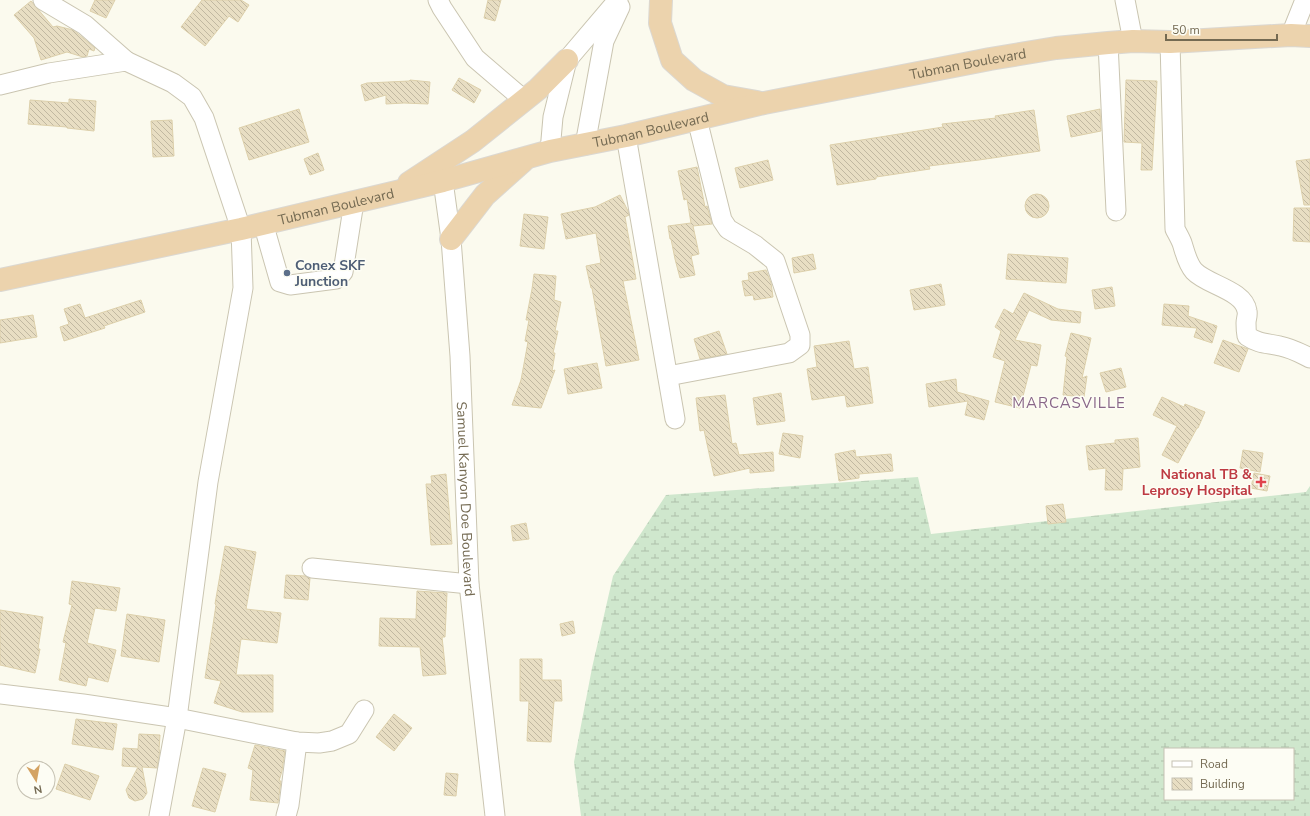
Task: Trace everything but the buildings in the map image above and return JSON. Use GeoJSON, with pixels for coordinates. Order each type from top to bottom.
{"type":"FeatureCollection","features":[{"type":"Feature","properties":{"kind":"highway"},"geometry":{"type":"LineString","coordinates":[[661,0],[660,24],[672,60],[694,80],[723,96],[764,103]]}},
{"type":"Feature","properties":{"kind":"highway","name":"Tubman Boulevard"},"geometry":{"type":"LineString","coordinates":[[0,280],[241,229],[443,181],[550,151],[626,136],[764,103],[998,58],[1056,48],[1133,41],[1170,42],[1301,36]]}},
{"type":"Feature","properties":{"kind":"highway"},"geometry":{"type":"LineString","coordinates":[[398,191],[473,140],[538,89],[567,60]]}},
{"type":"Feature","properties":{"kind":"highway"},"geometry":{"type":"LineString","coordinates":[[451,239],[485,195],[528,157]]}},
{"type":"Feature","properties":{"kind":"street"},"geometry":{"type":"LineString","coordinates":[[43,0],[85,25],[126,61],[173,83],[192,97],[204,118],[241,229],[243,288],[208,482],[177,718],[159,816]]}},
{"type":"Feature","properties":{"kind":"street"},"geometry":{"type":"LineString","coordinates":[[438,0],[475,58],[524,100]]}},
{"type":"Feature","properties":{"kind":"street"},"geometry":{"type":"LineString","coordinates":[[550,151],[553,117],[567,60],[618,0]]}},
{"type":"Feature","properties":{"kind":"street"},"geometry":{"type":"LineString","coordinates":[[584,145],[604,41],[623,0]]}},
{"type":"Feature","properties":{"kind":"street"},"geometry":{"type":"LineString","coordinates":[[1124,0],[1133,41]]}},
{"type":"Feature","properties":{"kind":"street"},"geometry":{"type":"LineString","coordinates":[[1301,36],[1305,0]]}},
{"type":"Feature","properties":{"kind":"street"},"geometry":{"type":"LineString","coordinates":[[1170,42],[1174,229],[1182,243],[1186,259],[1194,271],[1205,280],[1222,287],[1239,298],[1245,304],[1248,312],[1246,323],[1247,336],[1256,342],[1293,350],[1310,358]]}},
{"type":"Feature","properties":{"kind":"street"},"geometry":{"type":"LineString","coordinates":[[1108,43],[1116,210]]}},
{"type":"Feature","properties":{"kind":"street"},"geometry":{"type":"LineString","coordinates":[[0,85],[49,73],[126,61]]}},
{"type":"Feature","properties":{"kind":"street"},"geometry":{"type":"LineString","coordinates":[[668,376],[789,353],[800,345],[800,335],[775,261],[754,245],[728,229],[722,220],[697,119]]}},
{"type":"Feature","properties":{"kind":"street"},"geometry":{"type":"LineString","coordinates":[[626,136],[675,419]]}},
{"type":"Feature","properties":{"kind":"street","name":"Samuel Kanyon Doe Boulevard"},"geometry":{"type":"LineString","coordinates":[[443,181],[451,239],[460,356],[469,584],[495,816]]}},
{"type":"Feature","properties":{"kind":"street"},"geometry":{"type":"LineString","coordinates":[[263,223],[280,282],[290,285],[336,279],[343,272],[354,202]]}},
{"type":"Feature","properties":{"kind":"street"},"geometry":{"type":"LineString","coordinates":[[312,568],[469,584]]}},
{"type":"Feature","properties":{"kind":"street"},"geometry":{"type":"LineString","coordinates":[[0,694],[83,704],[177,718],[297,742],[318,743],[332,741],[349,734],[364,710]]}},
{"type":"Feature","properties":{"kind":"street"},"geometry":{"type":"LineString","coordinates":[[286,816],[289,805],[297,742]]}},
{"type":"Feature","properties":{"kind":"green space"},"geometry":{"type":"Polygon","coordinates":[[[918,477],[931,534],[1306,492],[1310,486],[1310,816],[581,816],[574,762],[592,668],[613,576],[666,495],[918,477]]]}},
{"type":"Feature","properties":{"kind":"place","name":"Conex SKF Junction"},"geometry":{"type":"Point","coordinates":[287,273]}},
{"type":"Feature","properties":{"kind":"place","name":"National TB & Leprosy Hospital"},"geometry":{"type":"Point","coordinates":[1261,482]}},
{"type":"Feature","properties":{"kind":"district","name":"MARCASVILLE"},"geometry":{"type":"Point","coordinates":[1069,403]}}]}
